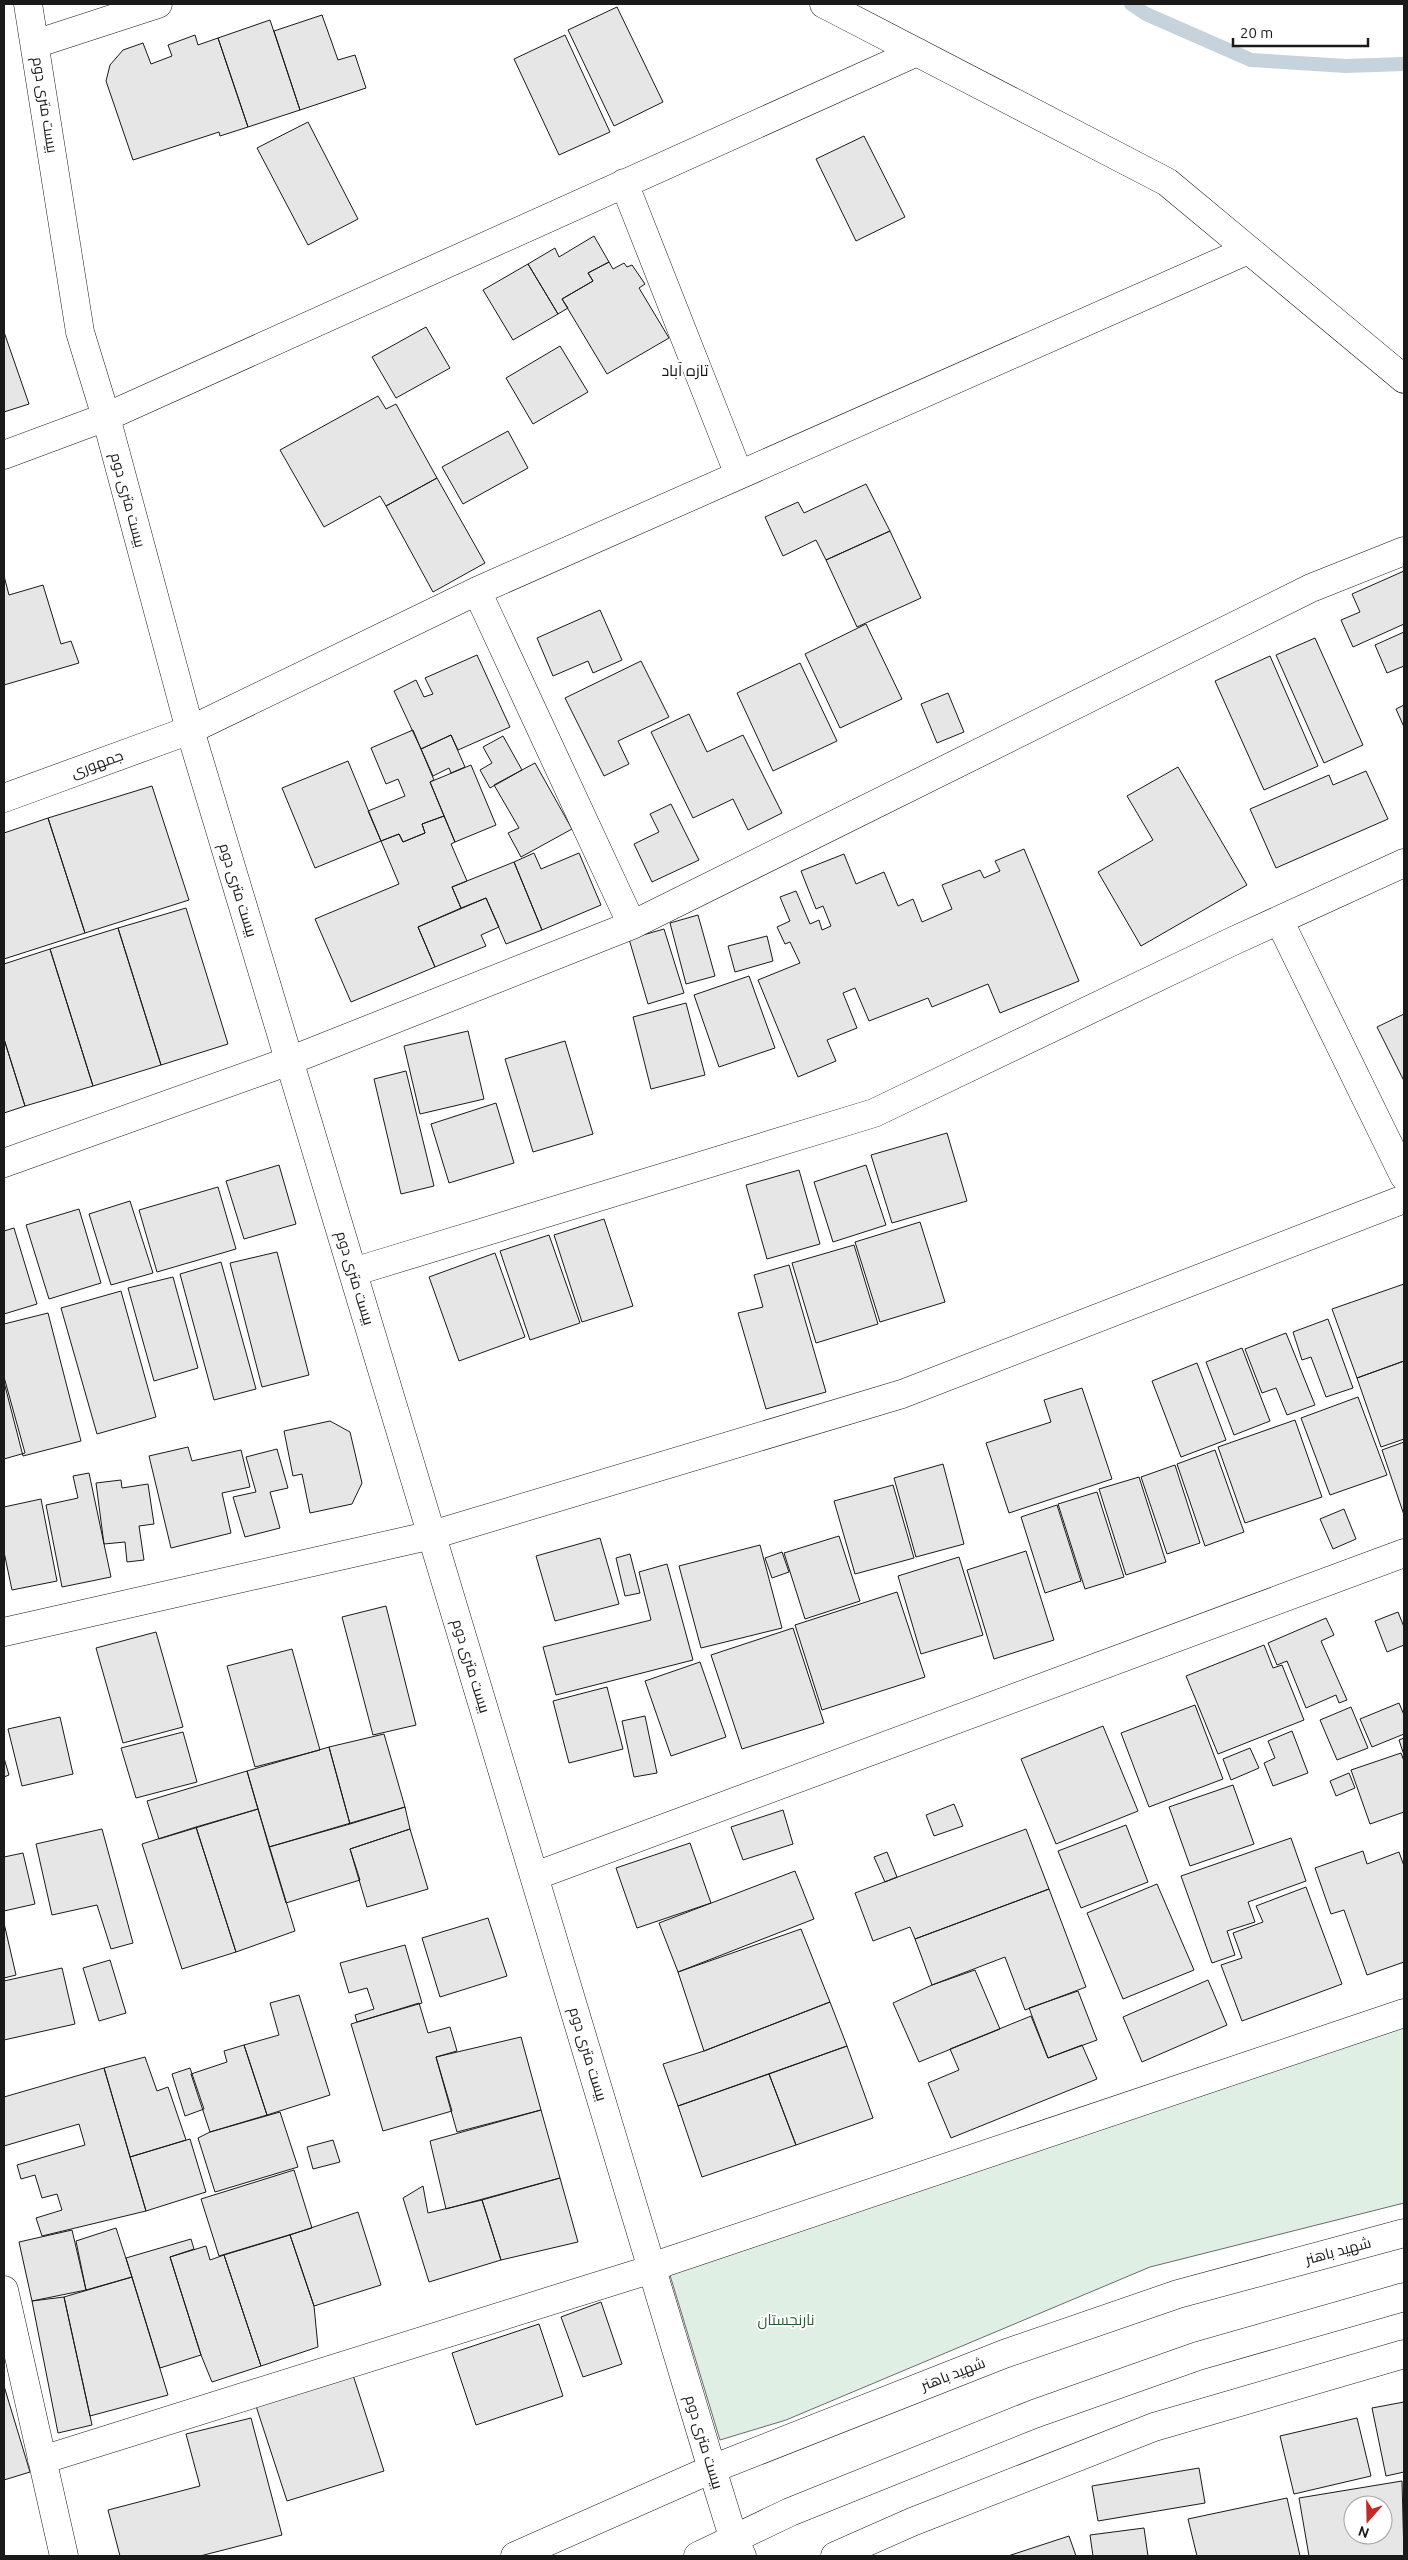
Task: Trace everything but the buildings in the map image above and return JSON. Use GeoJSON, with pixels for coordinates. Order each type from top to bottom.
{"type":"FeatureCollection","features":[{"type":"Feature","properties":{"kind":"street","name":"بیست متری دوم"},"geometry":{"type":"LineString","coordinates":[[28,4],[80,332],[106,417],[190,730],[712,2469],[738,2548]]}},
{"type":"Feature","properties":{"kind":"street"},"geometry":{"type":"LineString","coordinates":[[35,44],[158,4]]}},
{"type":"Feature","properties":{"kind":"street"},"geometry":{"type":"LineString","coordinates":[[824,4],[1167,182],[1404,379]]}},
{"type":"Feature","properties":{"kind":"street"},"geometry":{"type":"LineString","coordinates":[[4,455],[106,417],[917,52]]}},
{"type":"Feature","properties":{"kind":"street"},"geometry":{"type":"LineString","coordinates":[[624,183],[739,475]]}},
{"type":"Feature","properties":{"kind":"street","name":"جمهوری"},"geometry":{"type":"LineString","coordinates":[[4,798],[190,730],[477,591],[1248,250]]}},
{"type":"Feature","properties":{"kind":"street"},"geometry":{"type":"LineString","coordinates":[[4,1163],[289,1061],[632,925],[1311,588],[1404,551]]}},
{"type":"Feature","properties":{"kind":"street"},"geometry":{"type":"LineString","coordinates":[[477,591],[632,925]]}},
{"type":"Feature","properties":{"kind":"street"},"geometry":{"type":"LineString","coordinates":[[353,1272],[874,1112],[1279,920],[1404,863]]}},
{"type":"Feature","properties":{"kind":"street"},"geometry":{"type":"LineString","coordinates":[[1279,920],[1404,1176]]}},
{"type":"Feature","properties":{"kind":"street"},"geometry":{"type":"LineString","coordinates":[[4,1632],[432,1535],[902,1394],[1404,1200]]}},
{"type":"Feature","properties":{"kind":"street"},"geometry":{"type":"LineString","coordinates":[[535,1876],[1404,1554]]}},
{"type":"Feature","properties":{"kind":"street"},"geometry":{"type":"LineString","coordinates":[[42,2460],[652,2269],[675,2259],[1404,2013]]}},
{"type":"Feature","properties":{"kind":"street","name":"شهید باهنر"},"geometry":{"type":"LineString","coordinates":[[515,2556],[712,2469],[1004,2354],[1169,2297],[1404,2233]]}},
{"type":"Feature","properties":{"kind":"street"},"geometry":{"type":"LineString","coordinates":[[4,2290],[64,2556]]}},
{"type":"Feature","properties":{"kind":"street"},"geometry":{"type":"LineString","coordinates":[[698,2556],[738,2548],[790,2512],[1034,2414],[1198,2356],[1404,2297]]}},
{"type":"Feature","properties":{"kind":"street"},"geometry":{"type":"LineString","coordinates":[[835,2556],[912,2522],[1154,2427],[1404,2354]]}},
{"type":"Feature","properties":{"kind":"green space","name":"نارنجستان"},"geometry":{"type":"Polygon","coordinates":[[[1404,2013],[1404,2203],[1150,2267],[786,2420],[720,2440],[666,2262],[1404,2013]]]}},
{"type":"Feature","properties":{"kind":"waterway"},"geometry":{"type":"LineString","coordinates":[[1131,4],[1146,14],[1251,60],[1346,66],[1404,64]]}},
{"type":"Feature","properties":{"kind":"district","name":"تازه آباد"},"geometry":{"type":"Point","coordinates":[685,370]}}]}
